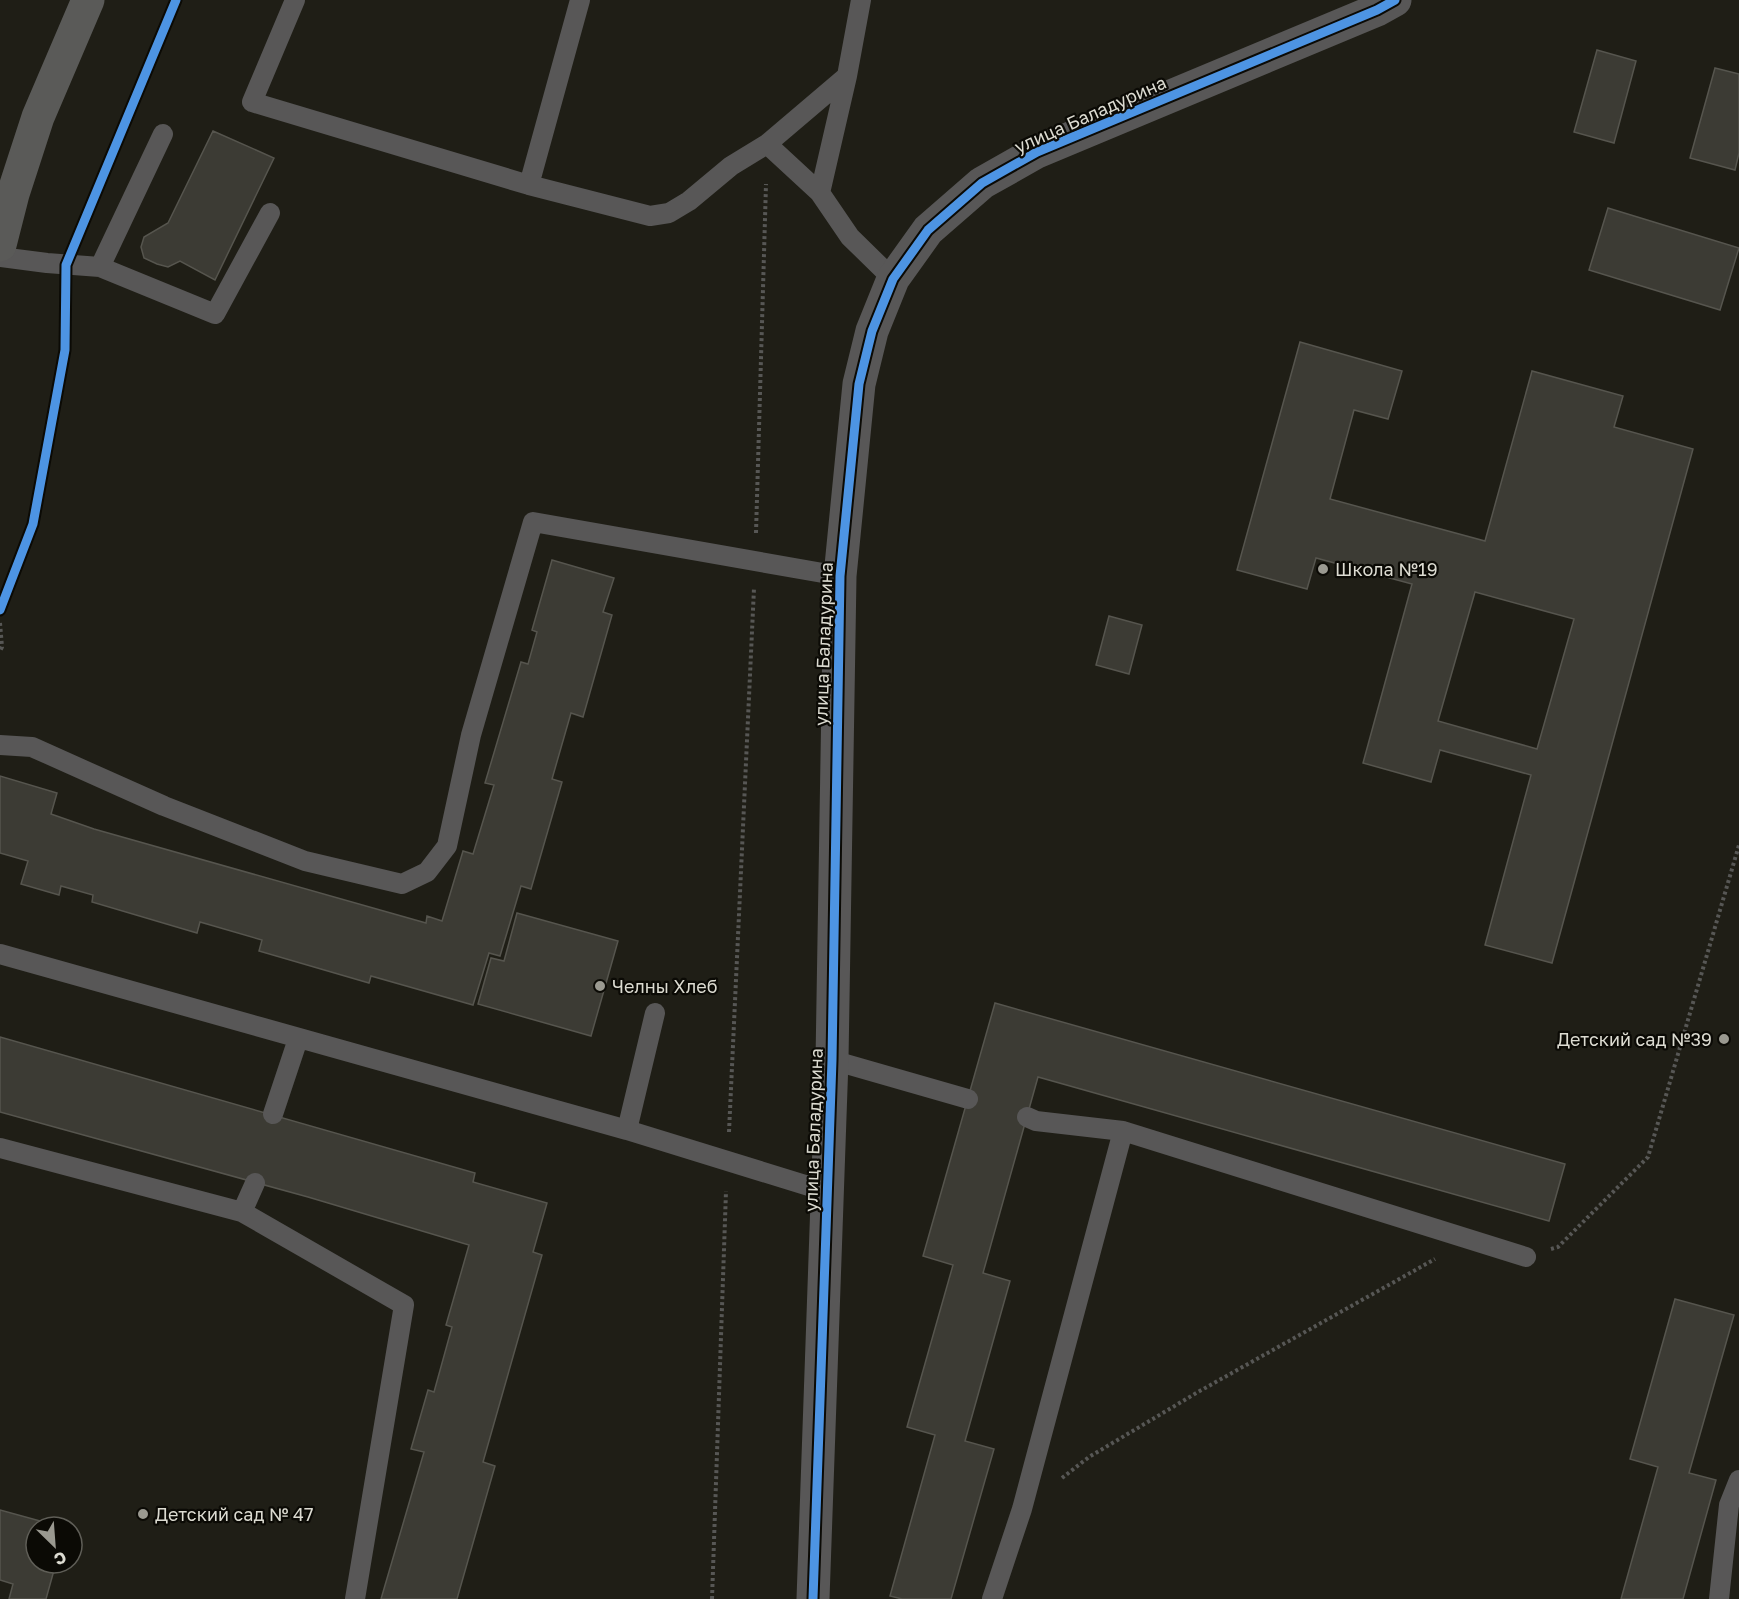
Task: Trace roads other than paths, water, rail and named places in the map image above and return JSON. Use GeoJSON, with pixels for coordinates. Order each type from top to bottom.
{"type":"FeatureCollection","features":[{"type":"Feature","properties":{"kind":"main road"},"geometry":{"type":"LineString","coordinates":[[0,245],[13,194],[38,117],[88,0]]}},
{"type":"Feature","properties":{"kind":"street","name":"улица Баладурина"},"geometry":{"type":"LineString","coordinates":[[813,1599],[832,1060],[840,576],[859,384],[872,331],[893,279],[928,230],[982,183],[1037,152],[1377,10],[1395,0]]}},
{"type":"Feature","properties":{"kind":"lane"},"geometry":{"type":"LineString","coordinates":[[295,0],[252,102],[529,185],[650,216],[669,213],[689,201],[731,166],[767,144],[847,76]]}},
{"type":"Feature","properties":{"kind":"lane"},"geometry":{"type":"LineString","coordinates":[[529,185],[580,0]]}},
{"type":"Feature","properties":{"kind":"lane"},"geometry":{"type":"LineString","coordinates":[[820,193],[847,76],[861,0]]}},
{"type":"Feature","properties":{"kind":"lane"},"geometry":{"type":"LineString","coordinates":[[100,267],[163,134]]}},
{"type":"Feature","properties":{"kind":"lane"},"geometry":{"type":"LineString","coordinates":[[767,144],[820,193],[850,237],[893,279]]}},
{"type":"Feature","properties":{"kind":"lane"},"geometry":{"type":"LineString","coordinates":[[0,257],[100,267],[214,314],[270,213]]}},
{"type":"Feature","properties":{"kind":"lane"},"geometry":{"type":"LineString","coordinates":[[0,745],[32,747],[164,806],[305,861],[402,884],[427,872],[447,846],[471,735],[532,522],[840,576]]}},
{"type":"Feature","properties":{"kind":"lane"},"geometry":{"type":"LineString","coordinates":[[0,954],[627,1130],[828,1192]]}},
{"type":"Feature","properties":{"kind":"lane"},"geometry":{"type":"LineString","coordinates":[[627,1130],[655,1013]]}},
{"type":"Feature","properties":{"kind":"lane"},"geometry":{"type":"LineString","coordinates":[[273,1114],[298,1039]]}},
{"type":"Feature","properties":{"kind":"lane"},"geometry":{"type":"LineString","coordinates":[[832,1060],[968,1099]]}},
{"type":"Feature","properties":{"kind":"lane"},"geometry":{"type":"LineString","coordinates":[[1027,1117],[1036,1121],[1122,1131],[1526,1257]]}},
{"type":"Feature","properties":{"kind":"lane"},"geometry":{"type":"LineString","coordinates":[[992,1599],[1022,1509],[1122,1131]]}},
{"type":"Feature","properties":{"kind":"lane"},"geometry":{"type":"LineString","coordinates":[[0,1148],[243,1212],[404,1305],[355,1599]]}},
{"type":"Feature","properties":{"kind":"lane"},"geometry":{"type":"LineString","coordinates":[[243,1212],[255,1183]]}},
{"type":"Feature","properties":{"kind":"lane"},"geometry":{"type":"LineString","coordinates":[[1719,1599],[1729,1505],[1739,1480]]}},
{"type":"Feature","properties":{"kind":"place","name":"Школа №19"},"geometry":{"type":"Point","coordinates":[1323,569]}},
{"type":"Feature","properties":{"kind":"place","name":"Челны Хлеб"},"geometry":{"type":"Point","coordinates":[600,986]}},
{"type":"Feature","properties":{"kind":"place","name":"Детский сад №39"},"geometry":{"type":"Point","coordinates":[1724,1039]}},
{"type":"Feature","properties":{"kind":"place","name":"Детский сад № 47"},"geometry":{"type":"Point","coordinates":[143,1514]}}]}
